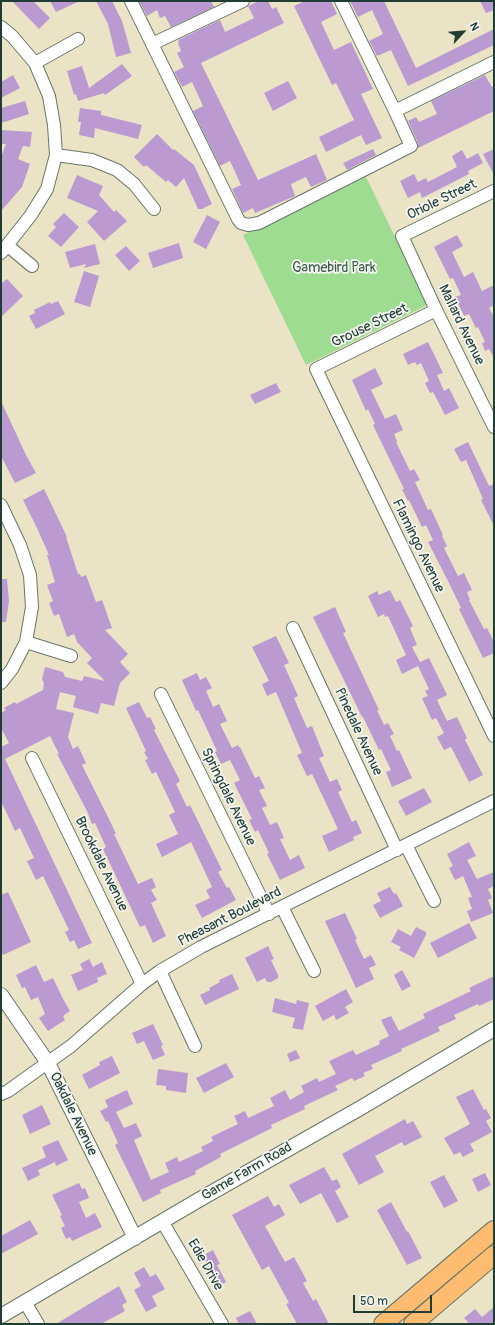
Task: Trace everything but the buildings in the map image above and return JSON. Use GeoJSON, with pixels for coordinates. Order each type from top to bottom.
{"type":"FeatureCollection","features":[{"type":"Feature","properties":{"kind":"main road"},"geometry":{"type":"LineString","coordinates":[[383,1324],[494,1230]]}},
{"type":"Feature","properties":{"kind":"main road"},"geometry":{"type":"LineString","coordinates":[[413,1324],[494,1255]]}},
{"type":"Feature","properties":{"kind":"street"},"geometry":{"type":"LineString","coordinates":[[131,1],[241,223],[248,225],[259,223],[411,146],[341,1]]}},
{"type":"Feature","properties":{"kind":"street"},"geometry":{"type":"LineString","coordinates":[[152,44],[243,1]]}},
{"type":"Feature","properties":{"kind":"street"},"geometry":{"type":"LineString","coordinates":[[1,27],[12,36],[35,64],[49,96],[54,125],[56,155],[47,189],[31,215],[4,250],[32,266]]}},
{"type":"Feature","properties":{"kind":"street"},"geometry":{"type":"LineString","coordinates":[[35,64],[78,39]]}},
{"type":"Feature","properties":{"kind":"street"},"geometry":{"type":"LineString","coordinates":[[395,111],[494,62]]}},
{"type":"Feature","properties":{"kind":"street"},"geometry":{"type":"LineString","coordinates":[[56,155],[92,160],[117,170],[134,184],[154,209]]}},
{"type":"Feature","properties":{"kind":"street","name":"Oriole Street"},"geometry":{"type":"LineString","coordinates":[[402,236],[494,191]]}},
{"type":"Feature","properties":{"kind":"street","name":"Mallard Avenue"},"geometry":{"type":"LineString","coordinates":[[402,236],[436,310],[494,427]]}},
{"type":"Feature","properties":{"kind":"street","name":"Grouse Street"},"geometry":{"type":"LineString","coordinates":[[316,369],[436,310]]}},
{"type":"Feature","properties":{"kind":"street","name":"Flamingo Avenue"},"geometry":{"type":"LineString","coordinates":[[316,369],[494,736]]}},
{"type":"Feature","properties":{"kind":"street"},"geometry":{"type":"LineString","coordinates":[[1,505],[20,545],[30,575],[32,607],[26,642],[12,669],[1,683]]}},
{"type":"Feature","properties":{"kind":"street","name":"Pinedale Avenue"},"geometry":{"type":"LineString","coordinates":[[293,628],[402,847],[434,901]]}},
{"type":"Feature","properties":{"kind":"street"},"geometry":{"type":"LineString","coordinates":[[26,642],[71,656]]}},
{"type":"Feature","properties":{"kind":"street","name":"Springdale Avenue"},"geometry":{"type":"LineString","coordinates":[[161,694],[269,914]]}},
{"type":"Feature","properties":{"kind":"street","name":"Brookdale Avenue"},"geometry":{"type":"LineString","coordinates":[[32,758],[142,984]]}},
{"type":"Feature","properties":{"kind":"street","name":"Pheasant Boulevard"},"geometry":{"type":"LineString","coordinates":[[1,1094],[71,1046],[142,984],[160,971],[201,947],[494,801]]}},
{"type":"Feature","properties":{"kind":"street"},"geometry":{"type":"LineString","coordinates":[[282,907],[314,971]]}},
{"type":"Feature","properties":{"kind":"street"},"geometry":{"type":"LineString","coordinates":[[160,971],[195,1046]]}},
{"type":"Feature","properties":{"kind":"street","name":"Oakdale Avenue"},"geometry":{"type":"LineString","coordinates":[[1,996],[48,1063],[135,1238]]}},
{"type":"Feature","properties":{"kind":"street","name":"Game Farm Road"},"geometry":{"type":"LineString","coordinates":[[1,1316],[494,1029]]}},
{"type":"Feature","properties":{"kind":"street","name":"Edie Drive"},"geometry":{"type":"LineString","coordinates":[[162,1221],[222,1324]]}},
{"type":"Feature","properties":{"kind":"street"},"geometry":{"type":"LineString","coordinates":[[25,1302],[38,1324]]}},
{"type":"Feature","properties":{"kind":"green space","name":"Gamebird Park"},"geometry":{"type":"Polygon","coordinates":[[[366,177],[426,301],[426,305],[306,365],[243,235],[366,177]]]}}]}
